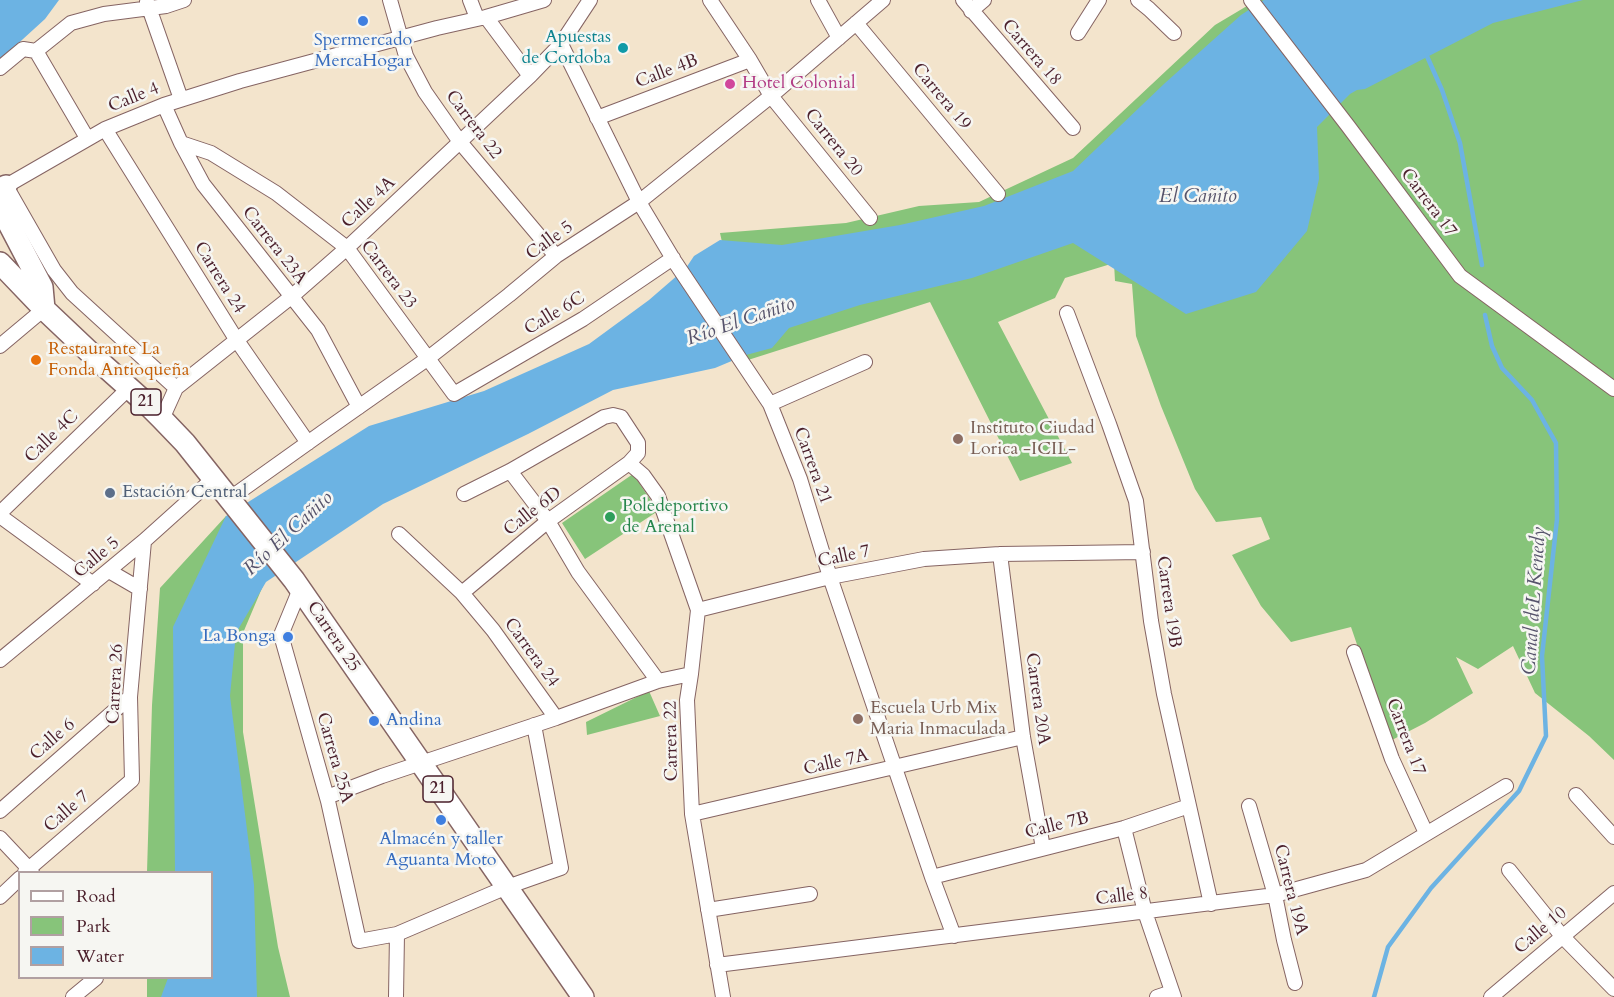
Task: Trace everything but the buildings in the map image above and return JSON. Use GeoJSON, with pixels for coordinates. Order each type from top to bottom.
{"type":"FeatureCollection","features":[{"type":"Feature","properties":{"kind":"main road"},"geometry":{"type":"LineString","coordinates":[[6,186],[3,199],[6,218],[42,287],[44,309]]}},
{"type":"Feature","properties":{"kind":"main road","name":"21"},"geometry":{"type":"LineString","coordinates":[[0,263],[44,309]]}},
{"type":"Feature","properties":{"kind":"main road","name":"Carrera 25"},"geometry":{"type":"LineString","coordinates":[[44,309],[185,443],[297,585],[583,997]]}},
{"type":"Feature","properties":{"kind":"street"},"geometry":{"type":"LineString","coordinates":[[0,68],[23,49],[36,51],[71,23],[148,4],[166,6],[184,0]]}},
{"type":"Feature","properties":{"kind":"street","name":"Carrera 22"},"geometry":{"type":"LineString","coordinates":[[390,0],[406,56],[425,92],[460,142],[555,256]]}},
{"type":"Feature","properties":{"kind":"street"},"geometry":{"type":"LineString","coordinates":[[470,0],[530,76]]}},
{"type":"Feature","properties":{"kind":"street","name":"Calle 4"},"geometry":{"type":"LineString","coordinates":[[6,186],[105,129],[181,99],[240,81],[544,0]]}},
{"type":"Feature","properties":{"kind":"street","name":"Calle 4A"},"geometry":{"type":"LineString","coordinates":[[162,419],[176,388],[291,297],[347,248],[530,76],[561,44],[590,0]]}},
{"type":"Feature","properties":{"kind":"street","name":"Carrera 20"},"geometry":{"type":"LineString","coordinates":[[710,0],[771,96],[870,218]]}},
{"type":"Feature","properties":{"kind":"street"},"geometry":{"type":"LineString","coordinates":[[818,0],[839,38]]}},
{"type":"Feature","properties":{"kind":"street","name":"Calle 5"},"geometry":{"type":"LineString","coordinates":[[232,503],[308,443],[427,359],[555,256],[639,202],[771,96],[883,0]]}},
{"type":"Feature","properties":{"kind":"street"},"geometry":{"type":"LineString","coordinates":[[967,6],[984,0]]}},
{"type":"Feature","properties":{"kind":"street"},"geometry":{"type":"LineString","coordinates":[[1078,33],[1099,0]]}},
{"type":"Feature","properties":{"kind":"street"},"geometry":{"type":"LineString","coordinates":[[1138,0],[1174,33]]}},
{"type":"Feature","properties":{"kind":"street","name":"Carrera 17"},"geometry":{"type":"LineString","coordinates":[[1251,0],[1460,276],[1614,389]]}},
{"type":"Feature","properties":{"kind":"street"},"geometry":{"type":"LineString","coordinates":[[148,4],[181,99]]}},
{"type":"Feature","properties":{"kind":"street","name":"Carrera 18"},"geometry":{"type":"LineString","coordinates":[[967,6],[1073,128]]}},
{"type":"Feature","properties":{"kind":"street","name":"Carrera 19"},"geometry":{"type":"LineString","coordinates":[[856,23],[998,194]]}},
{"type":"Feature","properties":{"kind":"street","name":"Carrera 21"},"geometry":{"type":"LineString","coordinates":[[561,44],[639,202],[674,260],[770,404],[800,479],[894,768],[954,936]]}},
{"type":"Feature","properties":{"kind":"street"},"geometry":{"type":"LineString","coordinates":[[36,51],[87,138]]}},
{"type":"Feature","properties":{"kind":"street","name":"Calle 4B"},"geometry":{"type":"LineString","coordinates":[[597,118],[750,60]]}},
{"type":"Feature","properties":{"kind":"street","name":"Carrera 23A"},"geometry":{"type":"LineString","coordinates":[[164,105],[203,184],[318,330],[359,407]]}},
{"type":"Feature","properties":{"kind":"street","name":"Carrera 24"},"geometry":{"type":"LineString","coordinates":[[105,129],[236,339],[308,443]]}},
{"type":"Feature","properties":{"kind":"street","name":"Carrera 23"},"geometry":{"type":"LineString","coordinates":[[181,143],[211,153],[276,193],[347,248],[454,394]]}},
{"type":"Feature","properties":{"kind":"street"},"geometry":{"type":"LineString","coordinates":[[6,186],[54,270],[72,293],[176,388]]}},
{"type":"Feature","properties":{"kind":"street","name":"Calle 6C"},"geometry":{"type":"LineString","coordinates":[[454,394],[583,319],[674,260]]}},
{"type":"Feature","properties":{"kind":"street"},"geometry":{"type":"LineString","coordinates":[[0,346],[44,309]]}},
{"type":"Feature","properties":{"kind":"street","name":"Carrera 19B"},"geometry":{"type":"LineString","coordinates":[[1067,313],[1136,501],[1151,621],[1164,694],[1211,904]]}},
{"type":"Feature","properties":{"kind":"street"},"geometry":{"type":"LineString","coordinates":[[770,404],[865,362]]}},
{"type":"Feature","properties":{"kind":"street","name":"Calle 4C"},"geometry":{"type":"LineString","coordinates":[[0,514],[129,388]]}},
{"type":"Feature","properties":{"kind":"street"},"geometry":{"type":"LineString","coordinates":[[464,494],[510,471],[604,417],[613,415],[621,417],[638,443],[638,453],[629,463]]}},
{"type":"Feature","properties":{"kind":"street","name":"Carrera 22"},"geometry":{"type":"LineString","coordinates":[[629,463],[643,475],[658,496],[698,610],[687,700],[692,814],[723,997]]}},
{"type":"Feature","properties":{"kind":"street","name":"Calle 6D"},"geometry":{"type":"LineString","coordinates":[[462,592],[548,521],[629,463]]}},
{"type":"Feature","properties":{"kind":"street"},"geometry":{"type":"LineString","coordinates":[[510,471],[548,521],[578,572],[658,681]]}},
{"type":"Feature","properties":{"kind":"street","name":"Calle 5"},"geometry":{"type":"LineString","coordinates":[[0,660],[109,571],[213,479]]}},
{"type":"Feature","properties":{"kind":"street"},"geometry":{"type":"LineString","coordinates":[[0,514],[93,584]]}},
{"type":"Feature","properties":{"kind":"street","name":"Carrera 24"},"geometry":{"type":"LineString","coordinates":[[399,534],[462,592],[493,630],[556,718]]}},
{"type":"Feature","properties":{"kind":"street","name":"Carrera 26"},"geometry":{"type":"LineString","coordinates":[[132,780],[130,697],[144,541]]}},
{"type":"Feature","properties":{"kind":"street","name":"Calle 7"},"geometry":{"type":"LineString","coordinates":[[698,610],[830,577],[924,559],[1000,554],[1143,552]]}},
{"type":"Feature","properties":{"kind":"street","name":"Carrera 20A"},"geometry":{"type":"LineString","coordinates":[[1000,554],[1023,737],[1043,848]]}},
{"type":"Feature","properties":{"kind":"street"},"geometry":{"type":"LineString","coordinates":[[109,571],[140,589]]}},
{"type":"Feature","properties":{"kind":"street","name":"Carrera 25A"},"geometry":{"type":"LineString","coordinates":[[297,585],[281,636],[327,797],[359,941],[398,934]]}},
{"type":"Feature","properties":{"kind":"street","name":"Carrera 17"},"geometry":{"type":"LineString","coordinates":[[1354,652],[1392,759],[1426,833]]}},
{"type":"Feature","properties":{"kind":"street"},"geometry":{"type":"LineString","coordinates":[[327,797],[658,681],[691,674]]}},
{"type":"Feature","properties":{"kind":"street","name":"Calle 6"},"geometry":{"type":"LineString","coordinates":[[0,811],[130,697]]}},
{"type":"Feature","properties":{"kind":"street"},"geometry":{"type":"LineString","coordinates":[[396,997],[398,934],[507,887],[561,868],[534,725]]}},
{"type":"Feature","properties":{"kind":"street","name":"Calle 7A"},"geometry":{"type":"LineString","coordinates":[[692,814],[1023,737]]}},
{"type":"Feature","properties":{"kind":"street","name":"Calle 7"},"geometry":{"type":"LineString","coordinates":[[28,871],[132,780]]}},
{"type":"Feature","properties":{"kind":"street","name":"Calle 8"},"geometry":{"type":"LineString","coordinates":[[717,965],[1275,895],[1366,870],[1506,786]]}},
{"type":"Feature","properties":{"kind":"street"},"geometry":{"type":"LineString","coordinates":[[1576,795],[1614,837]]}},
{"type":"Feature","properties":{"kind":"street","name":"Calle 7B"},"geometry":{"type":"LineString","coordinates":[[932,877],[1124,828],[1189,806]]}},
{"type":"Feature","properties":{"kind":"street","name":"Carrera 19A"},"geometry":{"type":"LineString","coordinates":[[1249,806],[1275,895],[1295,983]]}},
{"type":"Feature","properties":{"kind":"street"},"geometry":{"type":"LineString","coordinates":[[1124,828],[1145,912],[1173,994],[1157,997]]}},
{"type":"Feature","properties":{"kind":"street"},"geometry":{"type":"LineString","coordinates":[[0,838],[25,871]]}},
{"type":"Feature","properties":{"kind":"street"},"geometry":{"type":"LineString","coordinates":[[1509,870],[1562,936],[1614,989]]}},
{"type":"Feature","properties":{"kind":"street","name":"Calle 7"},"geometry":{"type":"LineString","coordinates":[[0,897],[18,880]]}},
{"type":"Feature","properties":{"kind":"street","name":"Calle 10"},"geometry":{"type":"LineString","coordinates":[[1491,997],[1614,893]]}},
{"type":"Feature","properties":{"kind":"street"},"geometry":{"type":"LineString","coordinates":[[708,910],[810,894]]}},
{"type":"Feature","properties":{"kind":"street"},"geometry":{"type":"LineString","coordinates":[[74,997],[95,979]]}},
{"type":"Feature","properties":{"kind":"green space"},"geometry":{"type":"Polygon","coordinates":[[[1257,0],[1614,0],[1614,760],[1589,736],[1535,693],[1513,646],[1478,669],[1456,657],[1473,693],[1425,723],[1390,741],[1351,627],[1291,642],[1261,606],[1232,555],[1270,539],[1261,517],[1216,522],[1195,489],[1161,406],[1136,336],[1132,284],[1115,281],[1114,263],[1065,278],[1055,298],[998,322],[1072,463],[1020,481],[930,302],[748,360],[720,233],[846,223],[919,206],[979,202],[1073,158],[1215,25],[1257,0]]]}},
{"type":"Feature","properties":{"kind":"green space","name":"Poledeportivo de Arenal"},"geometry":{"type":"Polygon","coordinates":[[[633,474],[658,511],[585,559],[562,523],[633,474]]]}},
{"type":"Feature","properties":{"kind":"green space"},"geometry":{"type":"Polygon","coordinates":[[[226,516],[268,574],[243,633],[243,732],[278,947],[290,997],[147,997],[147,979],[213,979],[213,871],[147,871],[152,705],[160,588],[226,516]]]}},
{"type":"Feature","properties":{"kind":"green space"},"geometry":{"type":"Polygon","coordinates":[[[649,691],[660,716],[587,735],[586,722],[649,691]]]}},
{"type":"Feature","properties":{"kind":"water"},"geometry":{"type":"Polygon","coordinates":[[[0,0],[59,0],[45,19],[0,60],[0,0]]]}},
{"type":"Feature","properties":{"kind":"water","name":"El Cañito"},"geometry":{"type":"Polygon","coordinates":[[[1264,0],[1583,0],[1493,23],[1365,89],[1350,94],[1317,127],[1319,179],[1307,231],[1256,292],[1186,314],[1073,243],[972,278],[860,305],[789,328],[772,348],[746,355],[715,368],[613,390],[383,504],[266,582],[236,633],[230,696],[254,885],[257,997],[161,997],[168,979],[213,979],[213,871],[175,871],[173,627],[226,516],[369,426],[484,391],[589,344],[649,300],[686,268],[694,256],[720,240],[782,245],[900,225],[984,206],[1073,171],[1165,83],[1241,15],[1264,0]]]}},
{"type":"Feature","properties":{"kind":"waterway","name":"Canal deL Kenedy"},"geometry":{"type":"LineString","coordinates":[[1426,54],[1442,90],[1460,143],[1482,265]]}},
{"type":"Feature","properties":{"kind":"waterway","name":"Canal deL Kenedy"},"geometry":{"type":"LineString","coordinates":[[1374,997],[1388,947],[1431,888],[1519,791],[1546,736],[1542,656],[1557,519],[1556,443],[1532,400],[1502,368],[1492,346],[1485,315]]}},
{"type":"Feature","properties":{"kind":"place","name":"Spermercado MercaHogar"},"geometry":{"type":"Point","coordinates":[363,21]}},
{"type":"Feature","properties":{"kind":"place","name":"Apuestas de Cordoba"},"geometry":{"type":"Point","coordinates":[623,48]}},
{"type":"Feature","properties":{"kind":"place","name":"Hotel Colonial"},"geometry":{"type":"Point","coordinates":[730,84]}},
{"type":"Feature","properties":{"kind":"place","name":"Restaurante La Fonda Antioqueña"},"geometry":{"type":"Point","coordinates":[36,360]}},
{"type":"Feature","properties":{"kind":"place","name":"Instituto Ciudad Lorica -ICIL-"},"geometry":{"type":"Point","coordinates":[958,439]}},
{"type":"Feature","properties":{"kind":"place","name":"Estación Central"},"geometry":{"type":"Point","coordinates":[110,493]}},
{"type":"Feature","properties":{"kind":"place","name":"Poledeportivo de Arenal"},"geometry":{"type":"Point","coordinates":[610,517]}},
{"type":"Feature","properties":{"kind":"place","name":"La Bonga"},"geometry":{"type":"Point","coordinates":[288,637]}},
{"type":"Feature","properties":{"kind":"place","name":"Escuela Urb Mix Maria Inmaculada"},"geometry":{"type":"Point","coordinates":[858,719]}},
{"type":"Feature","properties":{"kind":"place","name":"Andina"},"geometry":{"type":"Point","coordinates":[374,721]}},
{"type":"Feature","properties":{"kind":"place","name":"Almacén y taller Aguanta Moto"},"geometry":{"type":"Point","coordinates":[441,820]}},
{"type":"Feature","properties":{"kind":"water label","name":"Río El Cañito"},"geometry":{"type":"Point","coordinates":[741,322]}},
{"type":"Feature","properties":{"kind":"water label","name":"Río El Cañito"},"geometry":{"type":"Point","coordinates":[289,534]}}]}
